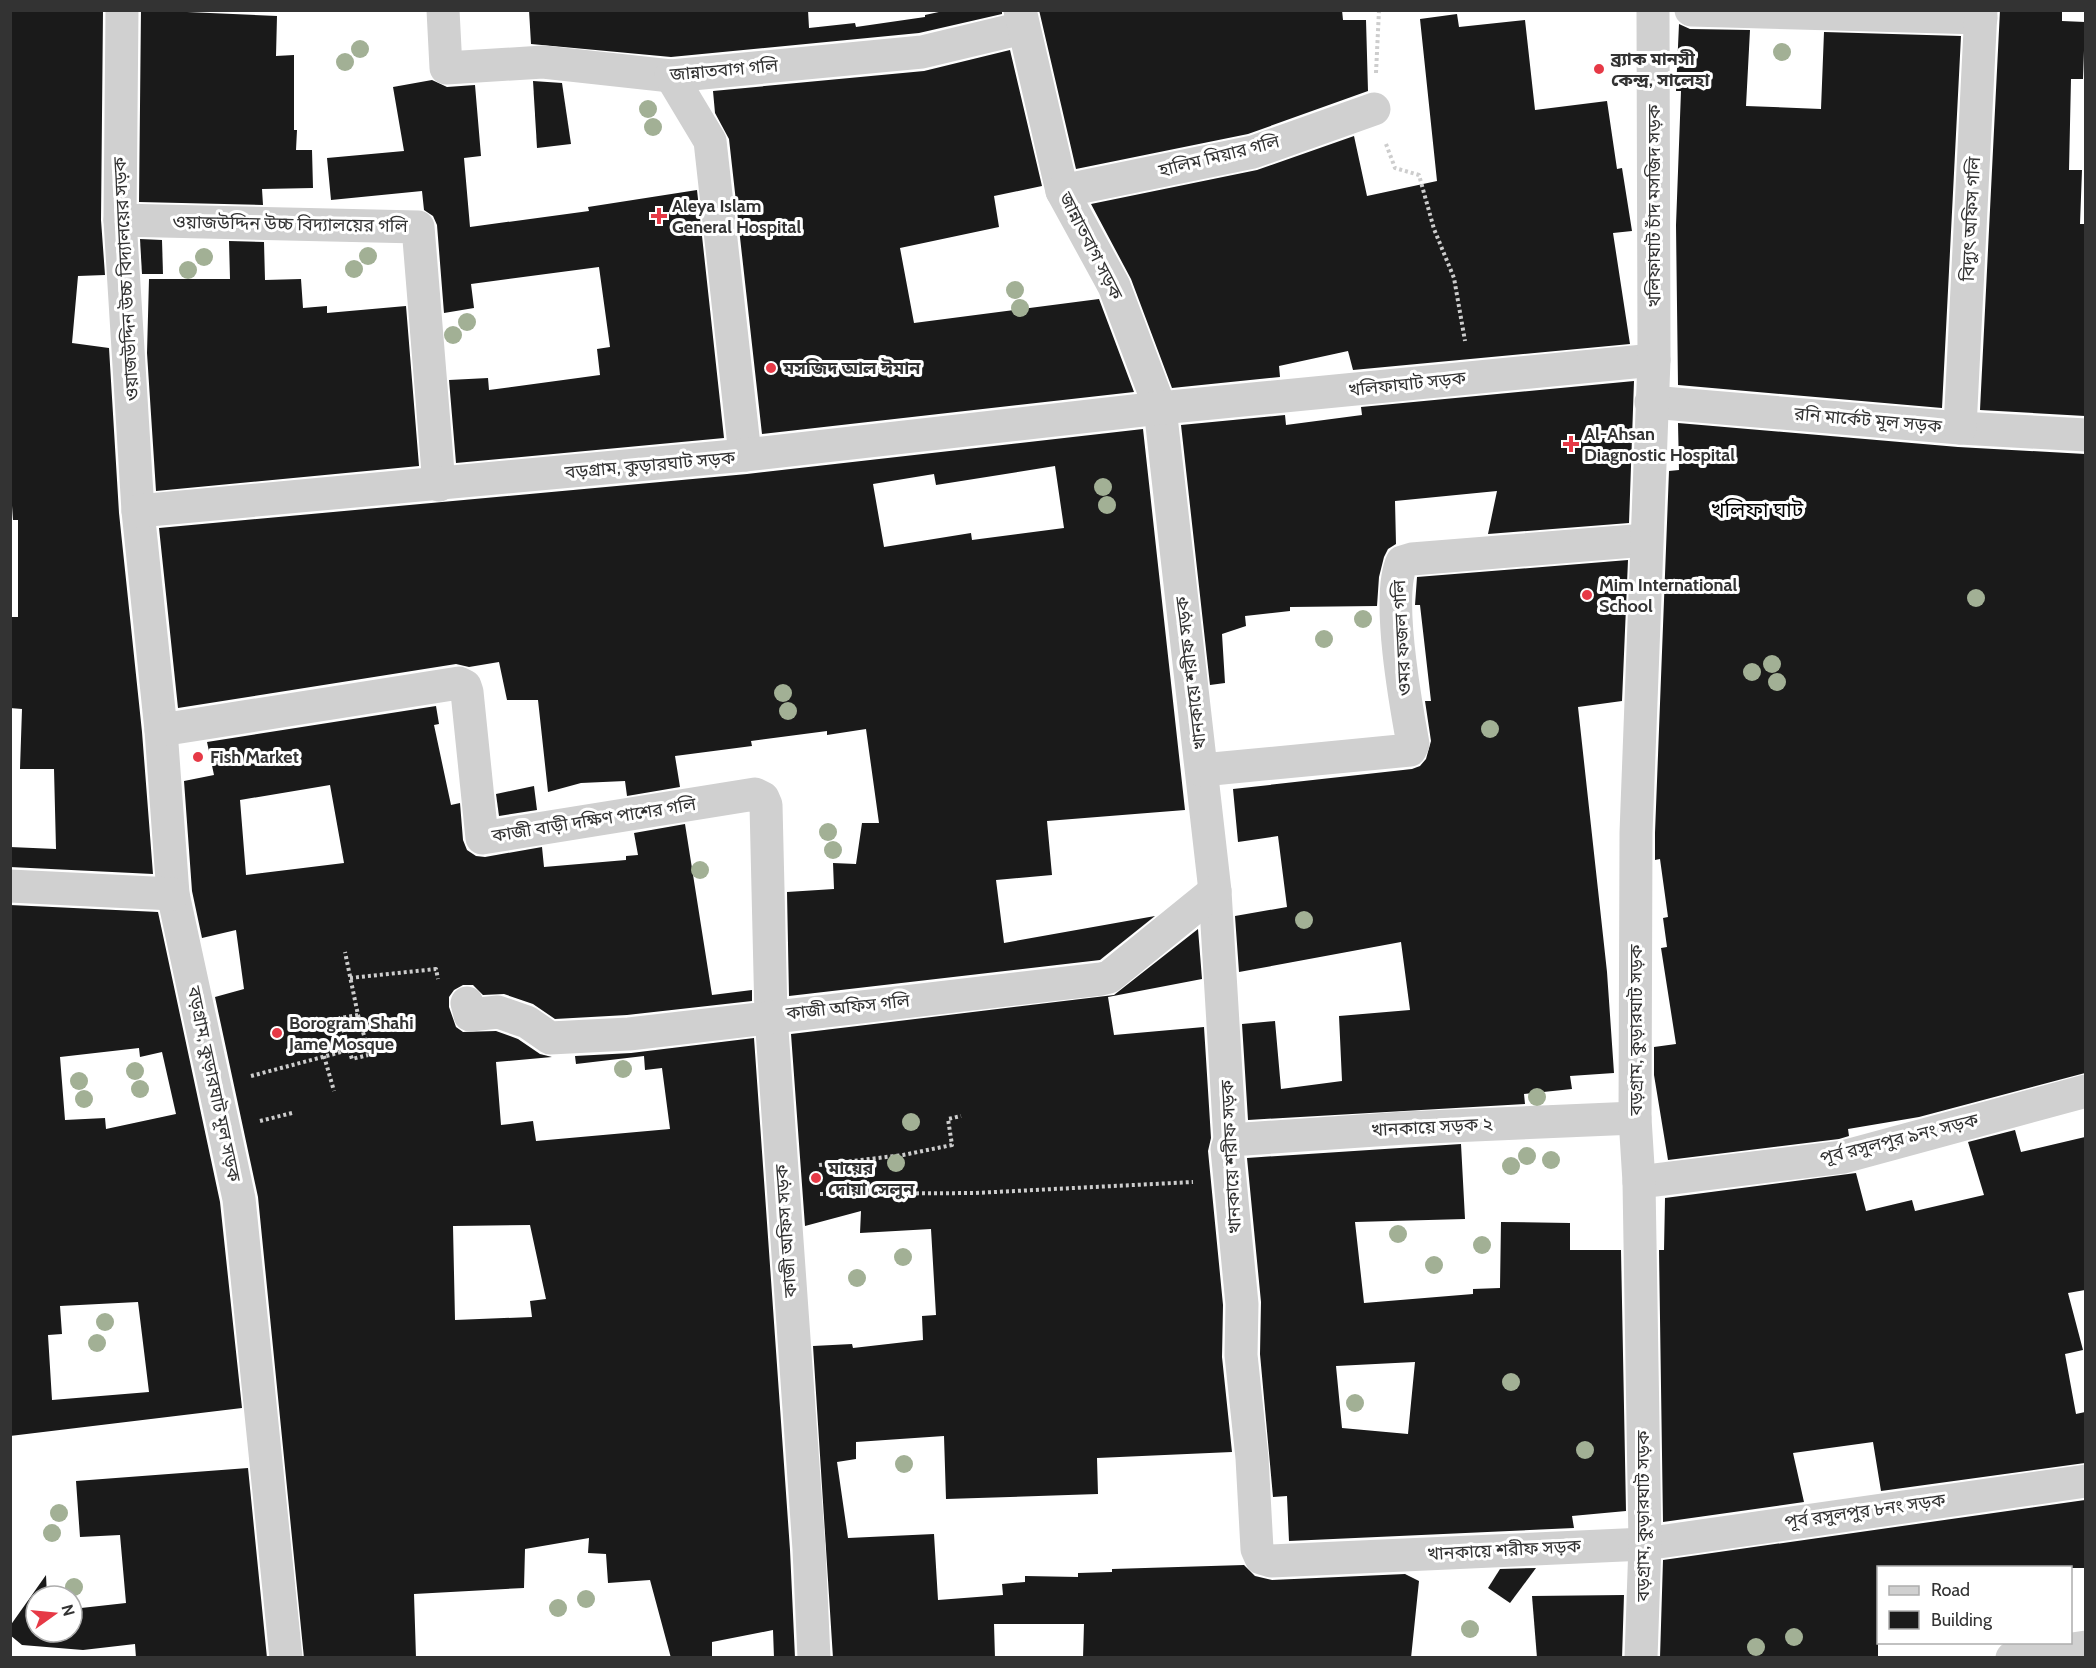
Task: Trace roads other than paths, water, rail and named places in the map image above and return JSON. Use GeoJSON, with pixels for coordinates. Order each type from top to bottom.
{"type":"FeatureCollection","features":[{"type":"Feature","properties":{"kind":"street","name":"ওয়াজউদ্দিন উচ্চ বিদ্যালয়ের সড়ক"},"geometry":{"type":"LineString","coordinates":[[122,10],[120,220],[138,511]]}},
{"type":"Feature","properties":{"kind":"street","name":"জান্নাতবাগ গলি"},"geometry":{"type":"LineString","coordinates":[[443,10],[446,68],[543,62],[671,76],[922,52],[1021,19]]}},
{"type":"Feature","properties":{"kind":"street","name":"খলিফাঘাট চাঁদ মসজিদ সড়ক"},"geometry":{"type":"LineString","coordinates":[[1651,402],[1654,360],[1653,10]]}},
{"type":"Feature","properties":{"kind":"street"},"geometry":{"type":"LineString","coordinates":[[1691,10],[1981,14]]}},
{"type":"Feature","properties":{"kind":"street","name":"বিদ্যুৎ অফিস গলি"},"geometry":{"type":"LineString","coordinates":[[1960,428],[1981,14]]}},
{"type":"Feature","properties":{"kind":"street","name":"জান্নাতবাগ সড়ক"},"geometry":{"type":"LineString","coordinates":[[1021,19],[1062,191],[1114,286],[1160,408]]}},
{"type":"Feature","properties":{"kind":"street"},"geometry":{"type":"LineString","coordinates":[[671,76],[710,141],[746,455]]}},
{"type":"Feature","properties":{"kind":"street","name":"হালিম মিয়ার গলি"},"geometry":{"type":"LineString","coordinates":[[1062,191],[1253,152],[1374,109]]}},
{"type":"Feature","properties":{"kind":"street","name":"ওয়াজউদ্দিন উচ্চ বিদ্যালয়ের গলি"},"geometry":{"type":"LineString","coordinates":[[120,220],[418,227],[439,485]]}},
{"type":"Feature","properties":{"kind":"street","name":"খলিফাঘাট সড়ক"},"geometry":{"type":"LineString","coordinates":[[1160,408],[1654,360]]}},
{"type":"Feature","properties":{"kind":"street","name":"রনি মার্কেট মূল সড়ক"},"geometry":{"type":"LineString","coordinates":[[1651,402],[1960,428],[2085,435]]}},
{"type":"Feature","properties":{"kind":"street","name":"বড়গ্রাম, কুড়ারঘাট সড়ক"},"geometry":{"type":"LineString","coordinates":[[1641,1658],[1644,1544],[1639,1182],[1635,1118],[1636,833],[1651,402]]}},
{"type":"Feature","properties":{"kind":"street","name":"বড়গ্রাম, কুড়ারঘাট সড়ক"},"geometry":{"type":"LineString","coordinates":[[138,511],[746,455],[1160,408]]}},
{"type":"Feature","properties":{"kind":"street","name":"খানকায়ে শরীফ সড়ক"},"geometry":{"type":"LineString","coordinates":[[1160,408],[1215,891],[1230,1140],[1227,1149],[1242,1304],[1241,1355],[1252,1458],[1257,1549],[1261,1558],[1271,1561],[1644,1544]]}},
{"type":"Feature","properties":{"kind":"street","name":"বড়গ্রাম, কুড়ারঘাট মূল সড়ক"},"geometry":{"type":"LineString","coordinates":[[138,511],[161,730],[173,894],[239,1199],[286,1658]]}},
{"type":"Feature","properties":{"kind":"street","name":"ওমর ফজল গলি"},"geometry":{"type":"LineString","coordinates":[[1202,770],[1410,750],[1413,744],[1404,688],[1396,588],[1402,562],[1412,559],[1646,540]]}},
{"type":"Feature","properties":{"kind":"street","name":"কাজী বাড়ী দক্ষিণ পাশের গলি"},"geometry":{"type":"LineString","coordinates":[[161,730],[459,683],[465,686],[467,692],[482,838],[755,794],[763,798],[766,805]]}},
{"type":"Feature","properties":{"kind":"street","name":"কাজী অফিস সড়ক"},"geometry":{"type":"LineString","coordinates":[[766,805],[771,1016],[808,1538],[814,1658]]}},
{"type":"Feature","properties":{"kind":"street"},"geometry":{"type":"LineString","coordinates":[[10,886],[173,894]]}},
{"type":"Feature","properties":{"kind":"street","name":"কাজী অফিস গলি"},"geometry":{"type":"LineString","coordinates":[[467,1003],[470,1015],[498,1012],[527,1022],[550,1038],[628,1034],[1109,977],[1215,891]]}},
{"type":"Feature","properties":{"kind":"street","name":"পূর্ব রসুলপুর ৯নং সড়ক"},"geometry":{"type":"LineString","coordinates":[[1639,1182],[1843,1156],[2085,1091]]}},
{"type":"Feature","properties":{"kind":"street","name":"খানকায়ে সড়ক ২"},"geometry":{"type":"LineString","coordinates":[[1230,1140],[1405,1128],[1635,1118]]}},
{"type":"Feature","properties":{"kind":"street","name":"পূর্ব রসুলপুর ৮নং সড়ক"},"geometry":{"type":"LineString","coordinates":[[1644,1544],[2085,1481]]}},
{"type":"Feature","properties":{"kind":"street"},"geometry":{"type":"LineString","coordinates":[[2012,1658],[2085,1647]]}},
{"type":"Feature","properties":{"kind":"place","name":"ব্র্যাক মানসী কেন্দ্র, সালেহা"},"geometry":{"type":"Point","coordinates":[1599,69]}},
{"type":"Feature","properties":{"kind":"place","name":"Aleya Islam General Hospital"},"geometry":{"type":"Point","coordinates":[659,216]}},
{"type":"Feature","properties":{"kind":"place","name":"মসজিদ আল ঈমান"},"geometry":{"type":"Point","coordinates":[771,368]}},
{"type":"Feature","properties":{"kind":"place","name":"Al-Ahsan Diagnostic Hospital"},"geometry":{"type":"Point","coordinates":[1571,444]}},
{"type":"Feature","properties":{"kind":"place","name":"Mim International School"},"geometry":{"type":"Point","coordinates":[1587,595]}},
{"type":"Feature","properties":{"kind":"place","name":"Fish Market"},"geometry":{"type":"Point","coordinates":[198,757]}},
{"type":"Feature","properties":{"kind":"place","name":"Borogram Shahi Jame Mosque"},"geometry":{"type":"Point","coordinates":[277,1033]}},
{"type":"Feature","properties":{"kind":"place","name":"মায়ের দোয়া সেলুন"},"geometry":{"type":"Point","coordinates":[816,1178]}},
{"type":"Feature","properties":{"kind":"district","name":"খলিফা ঘাট"},"geometry":{"type":"Point","coordinates":[1757,509]}}]}
